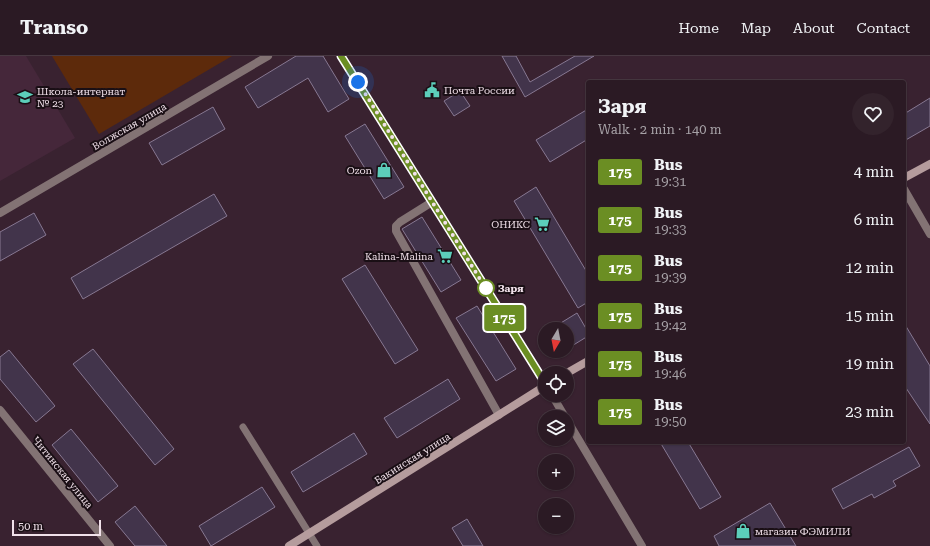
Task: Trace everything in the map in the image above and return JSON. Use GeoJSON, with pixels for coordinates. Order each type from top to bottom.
{"type":"FeatureCollection","features":[{"type":"Feature","properties":{"kind":"street","name":"Волжская улица"},"geometry":{"type":"LineString","coordinates":[[0,213],[268,56]]}},
{"type":"Feature","properties":{"kind":"street"},"geometry":{"type":"LineString","coordinates":[[341,56],[538,374]]}},
{"type":"Feature","properties":{"kind":"street"},"geometry":{"type":"LineString","coordinates":[[906,177],[930,164]]}},
{"type":"Feature","properties":{"kind":"street"},"geometry":{"type":"LineString","coordinates":[[906,193],[930,234]]}},
{"type":"Feature","properties":{"kind":"street"},"geometry":{"type":"LineString","coordinates":[[432,202],[400,222],[396,226],[396,231],[499,415]]}},
{"type":"Feature","properties":{"kind":"street"},"geometry":{"type":"LineString","coordinates":[[574,369],[586,362]]}},
{"type":"Feature","properties":{"kind":"street","name":"Бакинская улица"},"geometry":{"type":"LineString","coordinates":[[289,546],[538,390]]}},
{"type":"Feature","properties":{"kind":"street","name":"Читинская улица"},"geometry":{"type":"LineString","coordinates":[[0,410],[110,546]]}},
{"type":"Feature","properties":{"kind":"street"},"geometry":{"type":"LineString","coordinates":[[574,432],[642,546]]}},
{"type":"Feature","properties":{"kind":"lane"},"geometry":{"type":"LineString","coordinates":[[243,427],[317,546]]}},
{"type":"Feature","properties":{"kind":"shaded area","name":"Школа-интернат № 23"},"geometry":{"type":"Polygon","coordinates":[[[0,56],[26,56],[75,138],[0,181],[0,56]]]}},
{"type":"Feature","properties":{"kind":"shaded area"},"geometry":{"type":"Polygon","coordinates":[[[52,56],[232,56],[99,134],[52,56]]]}},
{"type":"Feature","properties":{"kind":"building"},"geometry":{"type":"Polygon","coordinates":[[[296,56],[323,56],[349,99],[328,112],[308,78],[258,108],[245,87],[296,56]]]}},
{"type":"Feature","properties":{"kind":"building"},"geometry":{"type":"Polygon","coordinates":[[[502,56],[516,56],[530,82],[575,56],[594,56],[525,97],[502,56]]]}},
{"type":"Feature","properties":{"kind":"building"},"geometry":{"type":"Polygon","coordinates":[[[460,91],[470,106],[454,116],[444,101],[460,91]]]}},
{"type":"Feature","properties":{"kind":"building"},"geometry":{"type":"Polygon","coordinates":[[[930,98],[930,126],[906,140],[906,113],[930,98]]]}},
{"type":"Feature","properties":{"kind":"building"},"geometry":{"type":"Polygon","coordinates":[[[213,107],[225,129],[162,165],[149,143],[213,107]]]}},
{"type":"Feature","properties":{"kind":"building"},"geometry":{"type":"Polygon","coordinates":[[[586,110],[586,140],[550,162],[536,140],[586,110]]]}},
{"type":"Feature","properties":{"kind":"building"},"geometry":{"type":"Polygon","coordinates":[[[365,124],[404,187],[384,199],[345,136],[365,124]]]}},
{"type":"Feature","properties":{"kind":"building"},"geometry":{"type":"Polygon","coordinates":[[[536,187],[586,271],[586,303],[578,308],[514,201],[536,187]]]}},
{"type":"Feature","properties":{"kind":"building"},"geometry":{"type":"Polygon","coordinates":[[[214,194],[227,216],[83,299],[71,278],[214,194]]]}},
{"type":"Feature","properties":{"kind":"building"},"geometry":{"type":"Polygon","coordinates":[[[34,213],[46,235],[0,261],[0,232],[34,213]]]}},
{"type":"Feature","properties":{"kind":"building"},"geometry":{"type":"Polygon","coordinates":[[[422,217],[461,280],[441,292],[402,229],[422,217]]]}},
{"type":"Feature","properties":{"kind":"building"},"geometry":{"type":"Polygon","coordinates":[[[365,265],[418,350],[395,364],[342,279],[365,265]]]}},
{"type":"Feature","properties":{"kind":"building"},"geometry":{"type":"Polygon","coordinates":[[[477,306],[516,369],[496,381],[456,318],[477,306]]]}},
{"type":"Feature","properties":{"kind":"building"},"geometry":{"type":"Polygon","coordinates":[[[577,313],[586,329],[586,337],[574,345],[574,322],[562,322],[577,313]]]}},
{"type":"Feature","properties":{"kind":"building"},"geometry":{"type":"Polygon","coordinates":[[[906,326],[930,366],[930,424],[906,388],[906,326]]]}},
{"type":"Feature","properties":{"kind":"building"},"geometry":{"type":"Polygon","coordinates":[[[93,349],[174,449],[155,465],[73,364],[93,349]]]}},
{"type":"Feature","properties":{"kind":"building"},"geometry":{"type":"Polygon","coordinates":[[[9,350],[55,406],[36,422],[0,379],[0,357],[9,350]]]}},
{"type":"Feature","properties":{"kind":"building"},"geometry":{"type":"Polygon","coordinates":[[[448,379],[460,399],[397,438],[384,418],[448,379]]]}},
{"type":"Feature","properties":{"kind":"building"},"geometry":{"type":"Polygon","coordinates":[[[71,429],[118,486],[98,502],[52,445],[71,429]]]}},
{"type":"Feature","properties":{"kind":"building"},"geometry":{"type":"Polygon","coordinates":[[[354,433],[367,454],[303,492],[291,472],[354,433]]]}},
{"type":"Feature","properties":{"kind":"building"},"geometry":{"type":"Polygon","coordinates":[[[661,444],[689,444],[721,497],[700,509],[661,444]]]}},
{"type":"Feature","properties":{"kind":"building"},"geometry":{"type":"Polygon","coordinates":[[[909,447],[920,466],[893,481],[896,486],[874,498],[872,494],[843,509],[832,489],[909,447]]]}},
{"type":"Feature","properties":{"kind":"building"},"geometry":{"type":"Polygon","coordinates":[[[262,487],[275,507],[211,546],[199,526],[262,487]]]}},
{"type":"Feature","properties":{"kind":"building"},"geometry":{"type":"Polygon","coordinates":[[[770,503],[796,546],[719,546],[714,536],[770,503]]]}},
{"type":"Feature","properties":{"kind":"building"},"geometry":{"type":"Polygon","coordinates":[[[135,506],[167,546],[135,546],[115,522],[135,506]]]}},
{"type":"Feature","properties":{"kind":"building"},"geometry":{"type":"Polygon","coordinates":[[[467,519],[483,546],[463,546],[452,528],[467,519]]]}},
{"type":"Feature","properties":{"kind":"bus line","name":"175"},"geometry":{"type":"LineString","coordinates":[[341,56],[538,372]]}},
{"type":"Feature","properties":{"kind":"place","name":"Почта России"},"geometry":{"type":"Point","coordinates":[432,90]}},
{"type":"Feature","properties":{"kind":"place","name":"Школа-интернат № 23"},"geometry":{"type":"Point","coordinates":[25,97]}},
{"type":"Feature","properties":{"kind":"place","name":"Ozon"},"geometry":{"type":"Point","coordinates":[384,170]}},
{"type":"Feature","properties":{"kind":"place","name":"ОНИКС"},"geometry":{"type":"Point","coordinates":[542,224]}},
{"type":"Feature","properties":{"kind":"place","name":"Kalina-Malina"},"geometry":{"type":"Point","coordinates":[445,256]}},
{"type":"Feature","properties":{"kind":"place","name":"Заря"},"geometry":{"type":"Point","coordinates":[486,288]}},
{"type":"Feature","properties":{"kind":"place","name":"магазин ФЭМИЛИ"},"geometry":{"type":"Point","coordinates":[743,531]}},
{"type":"Feature","properties":{"kind":"route"},"geometry":{"type":"LineString","coordinates":[[358,82],[488,292],[486,288]]}}]}
